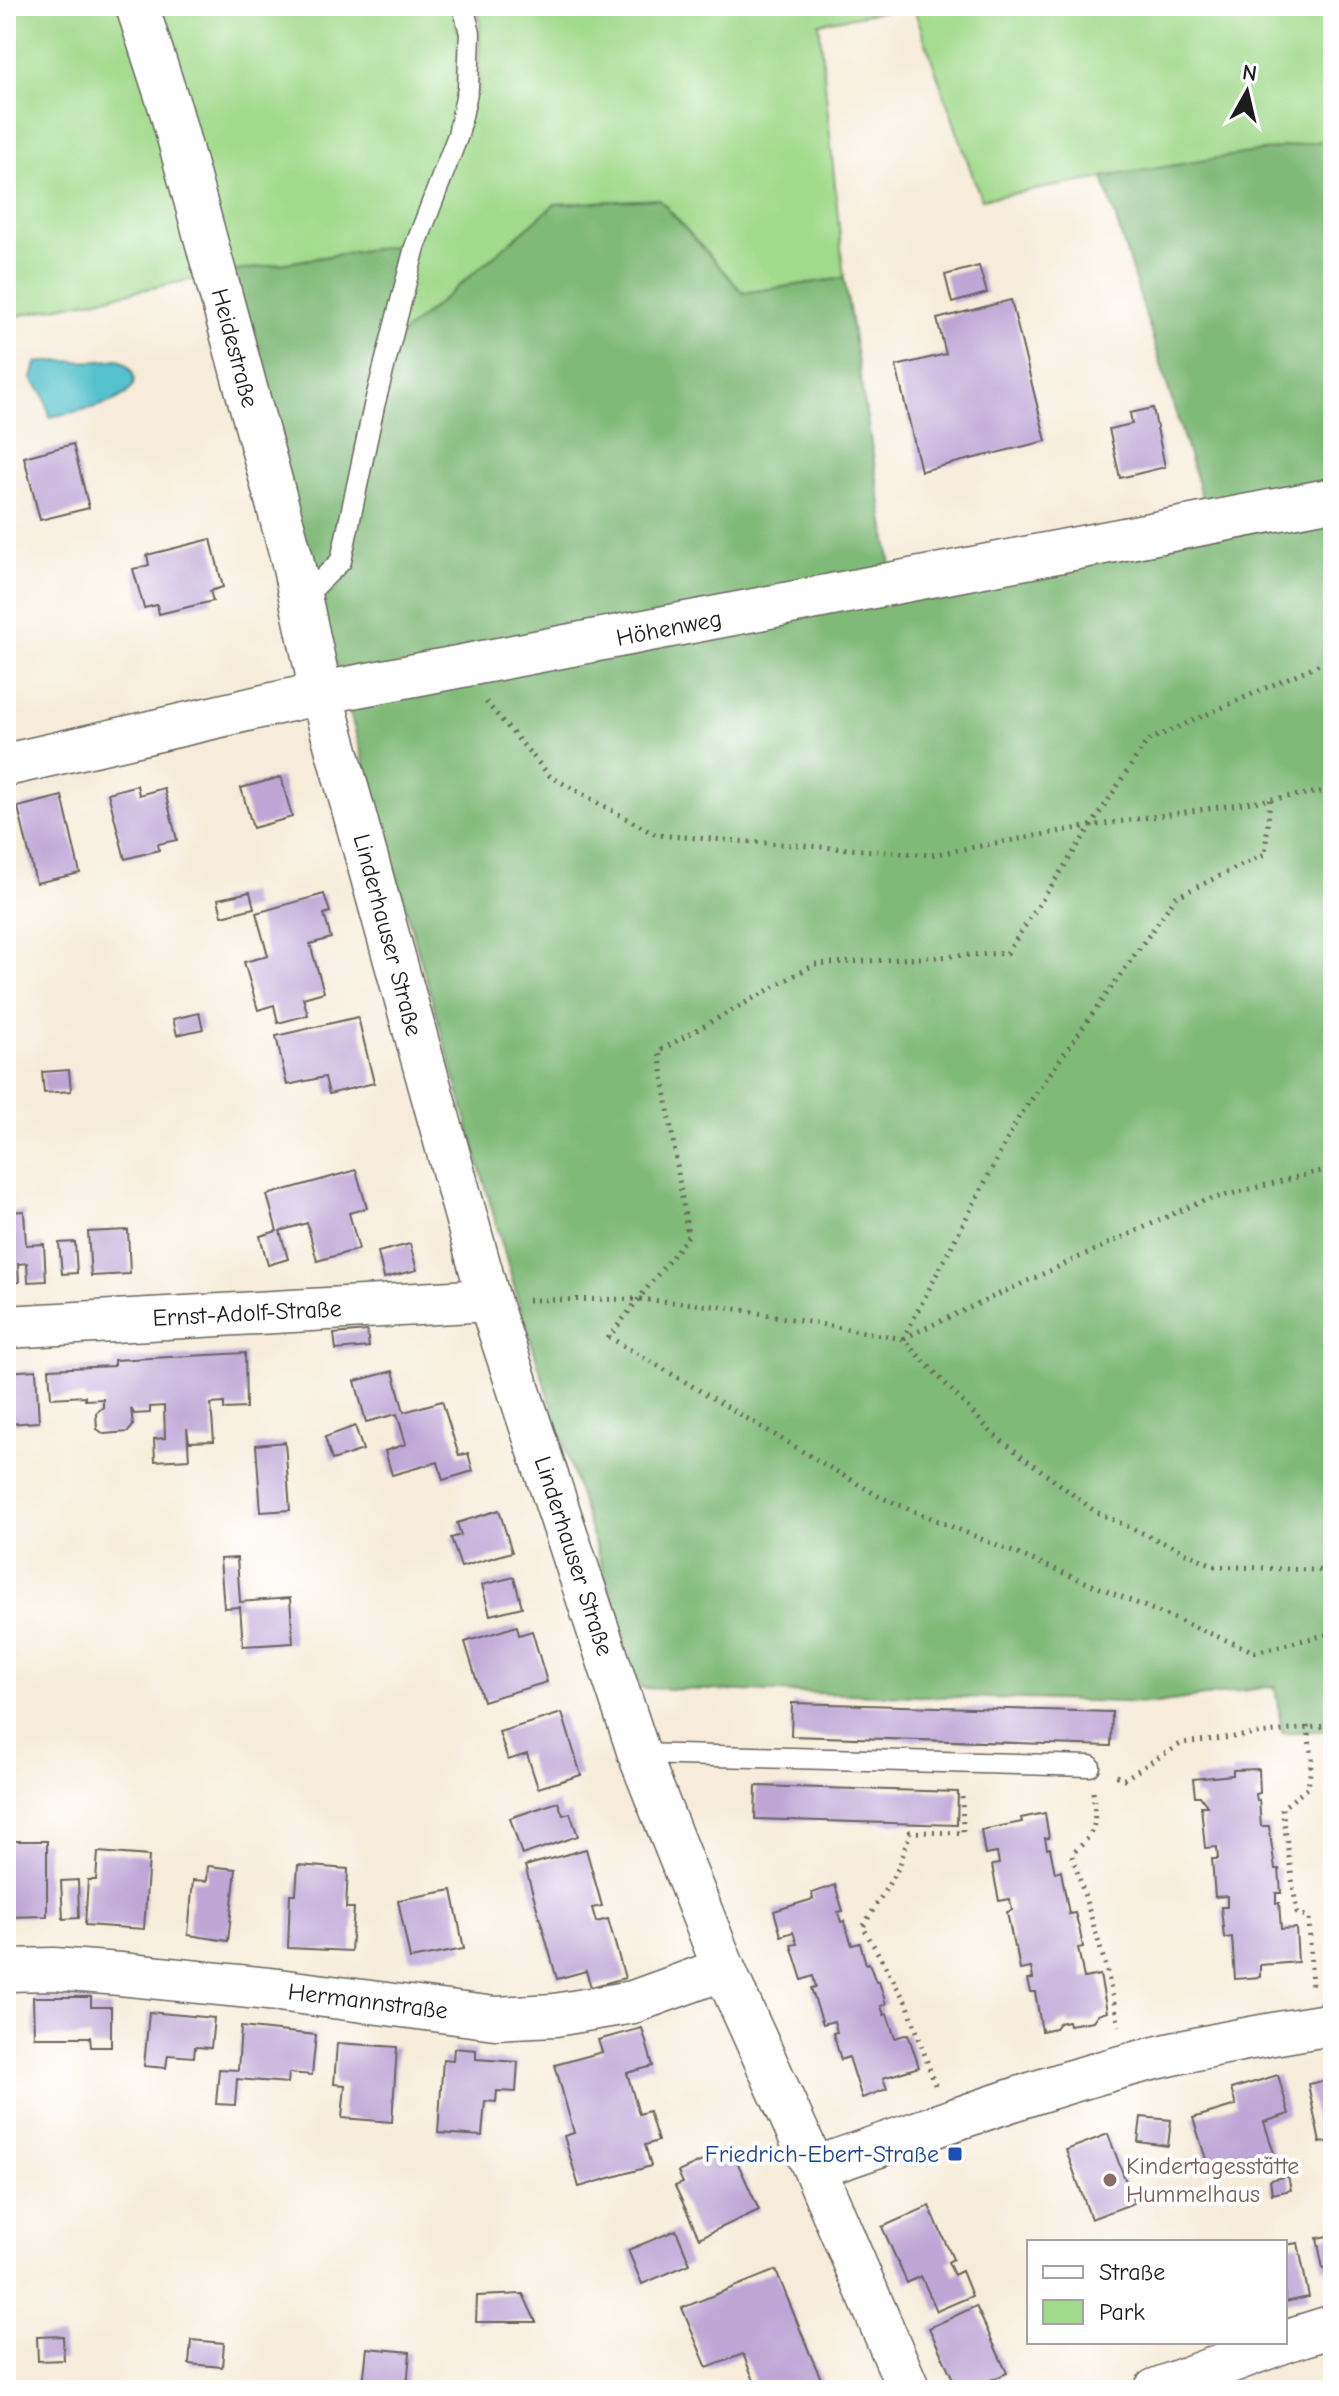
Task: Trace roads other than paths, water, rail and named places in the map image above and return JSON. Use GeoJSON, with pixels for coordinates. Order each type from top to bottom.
{"type":"FeatureCollection","features":[{"type":"Feature","properties":{"kind":"street","name":"Heidestraße"},"geometry":{"type":"LineString","coordinates":[[137,6],[171,111],[301,600],[321,693]]}},
{"type":"Feature","properties":{"kind":"street","name":"Höhenweg"},"geometry":{"type":"LineString","coordinates":[[6,765],[321,693],[1333,499]]}},
{"type":"Feature","properties":{"kind":"street","name":"Linderhauser Straße"},"geometry":{"type":"LineString","coordinates":[[321,693],[489,1300],[639,1754],[724,1969],[909,2390]]}},
{"type":"Feature","properties":{"kind":"street","name":"Ernst-Adolf-Straße"},"geometry":{"type":"LineString","coordinates":[[6,1327],[489,1300]]}},
{"type":"Feature","properties":{"kind":"street","name":"Hermannstraße"},"geometry":{"type":"LineString","coordinates":[[6,1970],[54,1969],[120,1974],[278,1990],[495,2018],[555,2015],[633,2002],[724,1969]]}},
{"type":"Feature","properties":{"kind":"street"},"geometry":{"type":"LineString","coordinates":[[814,2168],[1128,2066],[1230,2042],[1324,2026]]}},
{"type":"Feature","properties":{"kind":"street"},"geometry":{"type":"LineString","coordinates":[[1287,2341],[1333,2326]]}},
{"type":"Feature","properties":{"kind":"street"},"geometry":{"type":"LineString","coordinates":[[1155,2390],[1279,2344]]}},
{"type":"Feature","properties":{"kind":"lane"},"geometry":{"type":"LineString","coordinates":[[301,600],[341,561],[374,406],[415,247],[458,135],[468,88],[470,33],[463,6]]}},
{"type":"Feature","properties":{"kind":"lane"},"geometry":{"type":"LineString","coordinates":[[639,1754],[1090,1766]]}},
{"type":"Feature","properties":{"kind":"water"},"geometry":{"type":"Polygon","coordinates":[[[118,359],[129,367],[134,379],[132,388],[124,395],[100,406],[50,417],[44,395],[32,379],[36,363],[118,359]]]}},
{"type":"Feature","properties":{"kind":"place","name":"Friedrich-Ebert-Straße"},"geometry":{"type":"Point","coordinates":[955,2154]}},
{"type":"Feature","properties":{"kind":"place","name":"Kindertagesstätte Hummelhaus"},"geometry":{"type":"Point","coordinates":[1110,2180]}}]}
